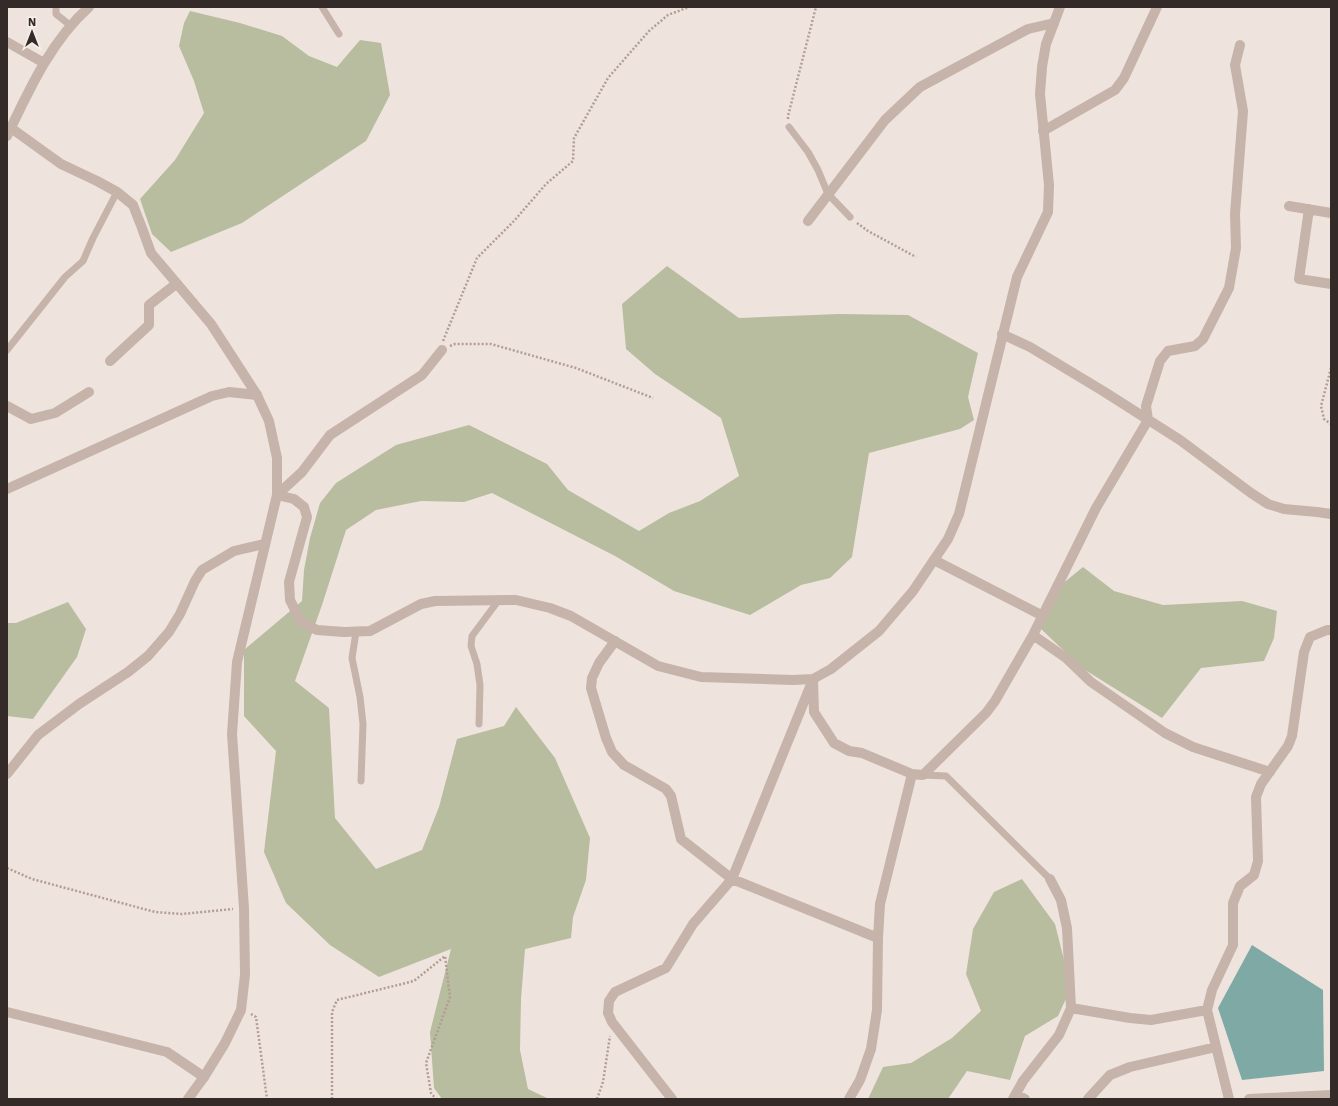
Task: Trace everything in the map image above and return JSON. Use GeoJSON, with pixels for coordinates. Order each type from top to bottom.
{"type":"FeatureCollection","features":[{"type":"Feature","properties":{"kind":"street"},"geometry":{"type":"LineString","coordinates":[[89,7],[71,26],[44,63],[9,132],[60,164],[117,192],[133,205],[151,253],[176,284],[212,324],[257,395],[269,421],[277,458],[277,495],[264,544],[237,662],[232,719],[244,908],[245,975],[241,1010],[225,1043],[204,1077],[188,1099]]}},
{"type":"Feature","properties":{"kind":"street"},"geometry":{"type":"LineString","coordinates":[[277,495],[294,499],[304,507],[307,517],[290,582],[290,600],[301,622],[316,630],[344,632],[370,631],[421,604],[436,601],[516,600],[550,608],[571,616],[658,666],[701,677],[793,680],[813,679],[831,669],[879,631],[913,591],[948,538],[959,514],[1017,277],[1048,212],[1049,185],[1040,94],[1042,66],[1046,44],[1060,7]]}},
{"type":"Feature","properties":{"kind":"street"},"geometry":{"type":"LineString","coordinates":[[1043,131],[1115,90],[1124,78],[1157,7]]}},
{"type":"Feature","properties":{"kind":"street"},"geometry":{"type":"LineString","coordinates":[[808,220],[885,120],[920,87],[1028,29],[1054,23]]}},
{"type":"Feature","properties":{"kind":"street"},"geometry":{"type":"LineString","coordinates":[[7,42],[44,63]]}},
{"type":"Feature","properties":{"kind":"street"},"geometry":{"type":"LineString","coordinates":[[813,679],[814,712],[834,743],[849,751],[862,752],[912,774],[923,775],[986,713],[1016,667],[1096,508],[1148,420],[1146,406],[1160,361],[1168,351],[1195,346],[1203,339],[1229,288],[1236,248],[1235,214],[1242,111],[1235,65],[1240,45]]}},
{"type":"Feature","properties":{"kind":"street"},"geometry":{"type":"LineString","coordinates":[[1289,206],[1331,213]]}},
{"type":"Feature","properties":{"kind":"street"},"geometry":{"type":"LineString","coordinates":[[1309,209],[1299,279],[1331,284]]}},
{"type":"Feature","properties":{"kind":"street"},"geometry":{"type":"LineString","coordinates":[[110,361],[149,325],[149,305],[176,284]]}},
{"type":"Feature","properties":{"kind":"street"},"geometry":{"type":"LineString","coordinates":[[1002,334],[1030,348],[1103,391],[1180,440],[1268,504],[1284,509],[1331,514]]}},
{"type":"Feature","properties":{"kind":"street"},"geometry":{"type":"LineString","coordinates":[[277,495],[302,472],[330,435],[422,375],[442,350]]}},
{"type":"Feature","properties":{"kind":"street"},"geometry":{"type":"LineString","coordinates":[[7,406],[31,419],[55,413],[89,392]]}},
{"type":"Feature","properties":{"kind":"street"},"geometry":{"type":"LineString","coordinates":[[7,489],[212,396],[229,392],[257,395]]}},
{"type":"Feature","properties":{"kind":"street"},"geometry":{"type":"LineString","coordinates":[[7,774],[38,735],[79,704],[128,672],[148,656],[169,632],[180,614],[195,581],[202,570],[234,550],[264,544]]}},
{"type":"Feature","properties":{"kind":"street"},"geometry":{"type":"LineString","coordinates":[[934,560],[1043,616]]}},
{"type":"Feature","properties":{"kind":"street"},"geometry":{"type":"LineString","coordinates":[[1229,1099],[1207,1010],[1212,990],[1233,945],[1233,903],[1240,886],[1254,875],[1258,861],[1256,797],[1261,784],[1288,746],[1292,736],[1304,652],[1310,637],[1327,630],[1331,630]]}},
{"type":"Feature","properties":{"kind":"street"},"geometry":{"type":"LineString","coordinates":[[1033,635],[1066,658],[1091,682],[1165,733],[1193,747],[1270,772]]}},
{"type":"Feature","properties":{"kind":"street"},"geometry":{"type":"LineString","coordinates":[[615,641],[599,663],[592,678],[591,688],[606,738],[612,752],[624,765],[666,789],[671,796],[680,839],[732,879],[878,938]]}},
{"type":"Feature","properties":{"kind":"street"},"geometry":{"type":"LineString","coordinates":[[672,1099],[612,1022],[608,1013],[609,1001],[615,992],[666,968],[693,924],[732,879],[813,679]]}},
{"type":"Feature","properties":{"kind":"street"},"geometry":{"type":"LineString","coordinates":[[849,1099],[860,1080],[871,1049],[878,1010],[878,938],[880,904],[912,774]]}},
{"type":"Feature","properties":{"kind":"street"},"geometry":{"type":"LineString","coordinates":[[1018,1097],[1023,1081],[1059,1034],[1070,1008],[1067,928],[1061,900],[1050,879]]}},
{"type":"Feature","properties":{"kind":"street"},"geometry":{"type":"LineString","coordinates":[[1070,1008],[1151,1020],[1207,1010]]}},
{"type":"Feature","properties":{"kind":"street"},"geometry":{"type":"LineString","coordinates":[[7,1012],[167,1052],[204,1077]]}},
{"type":"Feature","properties":{"kind":"street"},"geometry":{"type":"LineString","coordinates":[[1088,1099],[1110,1076],[1130,1067],[1216,1047]]}},
{"type":"Feature","properties":{"kind":"street"},"geometry":{"type":"LineString","coordinates":[[1249,1099],[1331,1095]]}},
{"type":"Feature","properties":{"kind":"lane"},"geometry":{"type":"LineString","coordinates":[[56,7],[56,14],[71,26]]}},
{"type":"Feature","properties":{"kind":"lane"},"geometry":{"type":"LineString","coordinates":[[322,7],[339,34]]}},
{"type":"Feature","properties":{"kind":"lane"},"geometry":{"type":"LineString","coordinates":[[789,127],[808,152],[818,170],[828,194],[850,217]]}},
{"type":"Feature","properties":{"kind":"lane"},"geometry":{"type":"LineString","coordinates":[[7,350],[65,277],[83,261],[117,192]]}},
{"type":"Feature","properties":{"kind":"lane"},"geometry":{"type":"LineString","coordinates":[[479,724],[480,685],[477,664],[471,646],[472,636],[498,600]]}},
{"type":"Feature","properties":{"kind":"lane"},"geometry":{"type":"LineString","coordinates":[[356,632],[352,658],[360,697],[363,724],[361,781]]}},
{"type":"Feature","properties":{"kind":"lane"},"geometry":{"type":"LineString","coordinates":[[923,775],[946,776],[1050,879]]}},
{"type":"Feature","properties":{"kind":"path"},"geometry":{"type":"LineString","coordinates":[[653,398],[576,368],[491,344],[456,344],[442,350],[443,339],[477,258],[514,221],[546,184],[573,161],[574,138],[608,78],[649,31],[668,15],[688,7]]}},
{"type":"Feature","properties":{"kind":"path"},"geometry":{"type":"LineString","coordinates":[[789,127],[788,116],[816,7]]}},
{"type":"Feature","properties":{"kind":"path"},"geometry":{"type":"LineString","coordinates":[[850,217],[868,231],[916,256]]}},
{"type":"Feature","properties":{"kind":"path"},"geometry":{"type":"LineString","coordinates":[[1331,368],[1321,406],[1324,419],[1331,424]]}},
{"type":"Feature","properties":{"kind":"path"},"geometry":{"type":"LineString","coordinates":[[7,868],[32,879],[155,912],[182,914],[244,908]]}},
{"type":"Feature","properties":{"kind":"path"},"geometry":{"type":"LineString","coordinates":[[332,1099],[332,1012],[336,1000],[414,981],[445,956],[450,997],[426,1063],[431,1093],[436,1099]]}},
{"type":"Feature","properties":{"kind":"path"},"geometry":{"type":"LineString","coordinates":[[241,1010],[256,1017],[267,1099]]}},
{"type":"Feature","properties":{"kind":"path"},"geometry":{"type":"LineString","coordinates":[[597,1099],[603,1082],[612,1022]]}},
{"type":"Feature","properties":{"kind":"green space"},"geometry":{"type":"Polygon","coordinates":[[[190,11],[240,23],[282,36],[309,56],[337,67],[360,40],[381,43],[390,95],[366,141],[242,223],[171,252],[152,234],[140,199],[175,160],[204,113],[194,81],[179,46],[184,23],[190,11]]]}},
{"type":"Feature","properties":{"kind":"green space"},"geometry":{"type":"Polygon","coordinates":[[[667,266],[739,318],[839,314],[908,315],[978,353],[968,397],[974,420],[960,429],[869,453],[852,557],[830,578],[801,585],[750,615],[674,591],[615,556],[492,493],[464,502],[421,501],[376,510],[346,530],[322,605],[295,681],[329,708],[335,818],[376,869],[422,850],[439,807],[457,739],[504,726],[516,707],[555,758],[590,838],[586,880],[573,917],[571,938],[525,949],[521,999],[520,1050],[528,1089],[549,1099],[442,1099],[434,1088],[430,1032],[451,949],[379,977],[330,945],[286,903],[264,852],[276,751],[244,716],[244,650],[302,601],[304,570],[310,538],[320,503],[336,483],[396,445],[469,425],[547,464],[568,490],[639,531],[669,513],[700,501],[739,476],[721,418],[655,374],[626,349],[622,304],[667,266]]]}},
{"type":"Feature","properties":{"kind":"green space"},"geometry":{"type":"Polygon","coordinates":[[[1083,567],[1114,591],[1163,605],[1242,601],[1277,611],[1274,638],[1264,661],[1201,668],[1162,718],[1082,668],[1039,627],[1061,585],[1083,567]]]}},
{"type":"Feature","properties":{"kind":"green space"},"geometry":{"type":"Polygon","coordinates":[[[68,602],[86,629],[77,657],[33,719],[7,716],[7,623],[16,623],[68,602]]]}},
{"type":"Feature","properties":{"kind":"green space"},"geometry":{"type":"Polygon","coordinates":[[[1022,879],[1055,924],[1071,988],[1058,1016],[1025,1036],[1010,1080],[967,1071],[948,1099],[868,1099],[883,1067],[911,1063],[952,1038],[981,1011],[966,974],[973,929],[994,892],[1022,879]]]}},
{"type":"Feature","properties":{"kind":"water"},"geometry":{"type":"Polygon","coordinates":[[[1252,945],[1323,990],[1324,1071],[1242,1080],[1218,1008],[1252,945]]]}}]}
